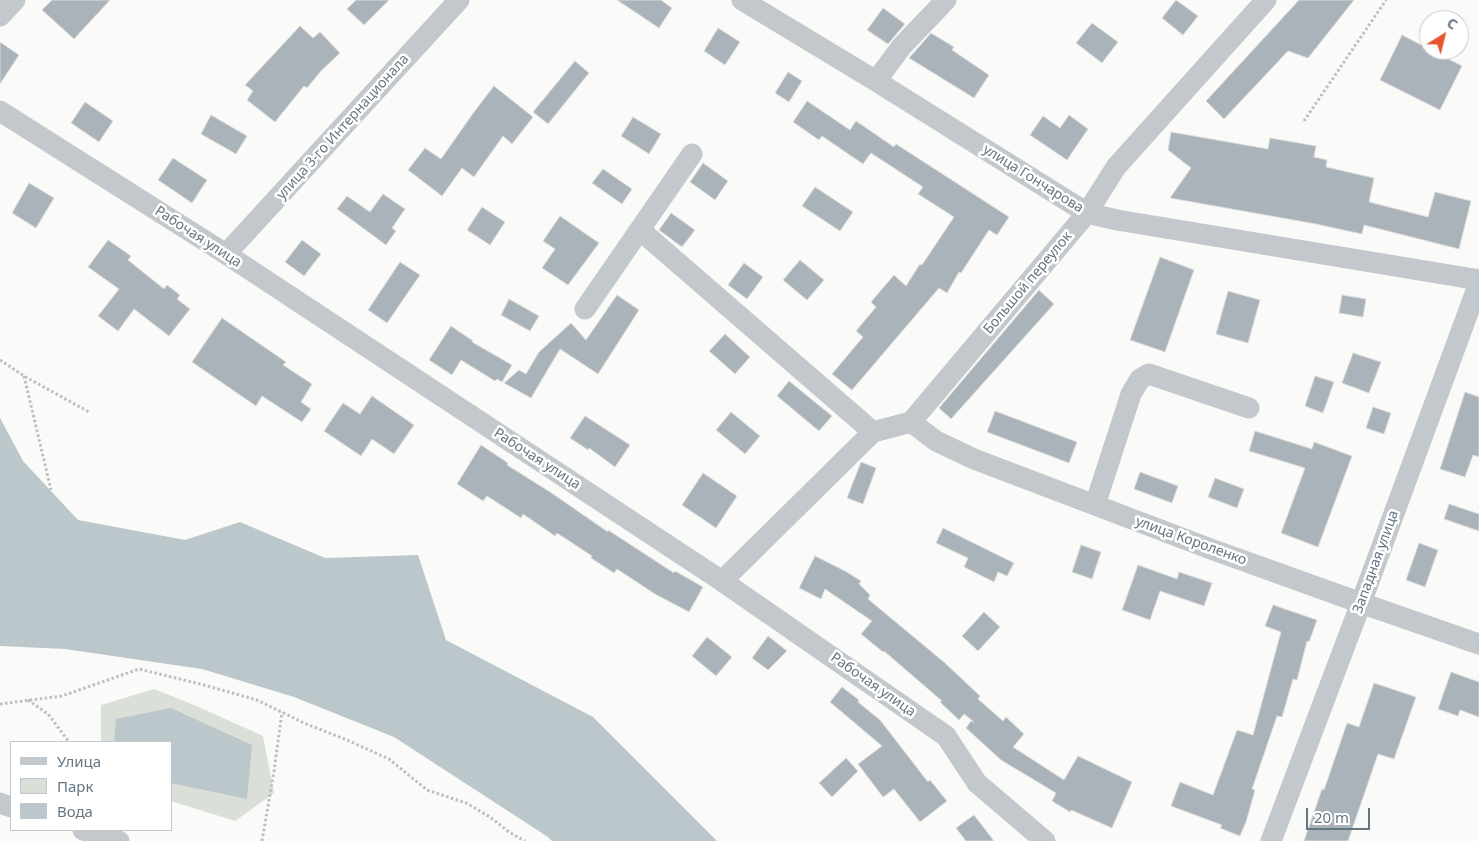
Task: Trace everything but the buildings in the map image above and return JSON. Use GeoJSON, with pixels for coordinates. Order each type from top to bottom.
{"type":"FeatureCollection","features":[{"type":"Feature","properties":{"kind":"street"},"geometry":{"type":"LineString","coordinates":[[0,16],[15,0]]}},
{"type":"Feature","properties":{"kind":"street","name":"улица 3-го Интернационала"},"geometry":{"type":"LineString","coordinates":[[226,254],[459,0]]}},
{"type":"Feature","properties":{"kind":"street","name":"улица Гончарова"},"geometry":{"type":"LineString","coordinates":[[742,0],[1087,213],[1117,220],[1479,281]]}},
{"type":"Feature","properties":{"kind":"street"},"geometry":{"type":"LineString","coordinates":[[876,81],[902,46],[946,0]]}},
{"type":"Feature","properties":{"kind":"street","name":"Большой переулок"},"geometry":{"type":"LineString","coordinates":[[911,422],[1087,213],[1116,167],[1266,0]]}},
{"type":"Feature","properties":{"kind":"street","name":"Рабочая улица"},"geometry":{"type":"LineString","coordinates":[[0,111],[226,254],[722,582],[946,736],[977,783],[1045,841]]}},
{"type":"Feature","properties":{"kind":"street"},"geometry":{"type":"LineString","coordinates":[[585,309],[692,154]]}},
{"type":"Feature","properties":{"kind":"street"},"geometry":{"type":"LineString","coordinates":[[640,230],[873,432]]}},
{"type":"Feature","properties":{"kind":"street","name":"Западная улица"},"geometry":{"type":"LineString","coordinates":[[1270,841],[1361,603],[1479,281]]}},
{"type":"Feature","properties":{"kind":"street"},"geometry":{"type":"LineString","coordinates":[[1095,505],[1131,394],[1140,379],[1149,374],[1248,408]]}},
{"type":"Feature","properties":{"kind":"street"},"geometry":{"type":"LineString","coordinates":[[722,582],[873,432],[911,422]]}},
{"type":"Feature","properties":{"kind":"street","name":"улица Короленко"},"geometry":{"type":"LineString","coordinates":[[911,422],[936,441],[974,460],[1208,548],[1479,644]]}},
{"type":"Feature","properties":{"kind":"street"},"geometry":{"type":"LineString","coordinates":[[86,831],[119,841]]}},
{"type":"Feature","properties":{"kind":"path"},"geometry":{"type":"LineString","coordinates":[[1304,121],[1386,0]]}},
{"type":"Feature","properties":{"kind":"path"},"geometry":{"type":"LineString","coordinates":[[0,360],[24,376],[89,412]]}},
{"type":"Feature","properties":{"kind":"path"},"geometry":{"type":"LineString","coordinates":[[24,376],[51,490]]}},
{"type":"Feature","properties":{"kind":"path"},"geometry":{"type":"LineString","coordinates":[[0,704],[62,696],[139,669],[204,685],[257,700],[304,723],[389,759],[427,790],[466,803],[524,841]]}},
{"type":"Feature","properties":{"kind":"path"},"geometry":{"type":"LineString","coordinates":[[27,700],[48,714],[68,741]]}},
{"type":"Feature","properties":{"kind":"path"},"geometry":{"type":"LineString","coordinates":[[262,841],[282,712]]}},
{"type":"Feature","properties":{"kind":"green space"},"geometry":{"type":"Polygon","coordinates":[[[154,689],[263,736],[274,793],[235,821],[172,801],[172,741],[101,741],[101,705],[154,689]]]}},
{"type":"Feature","properties":{"kind":"water"},"geometry":{"type":"Polygon","coordinates":[[[0,418],[23,461],[78,520],[185,540],[240,522],[325,558],[418,555],[446,640],[593,717],[717,841],[552,841],[394,737],[294,697],[202,669],[65,649],[0,646],[0,418]]]}},
{"type":"Feature","properties":{"kind":"water"},"geometry":{"type":"Polygon","coordinates":[[[171,708],[252,745],[247,799],[172,783],[172,741],[114,741],[116,719],[171,708]]]}}]}
